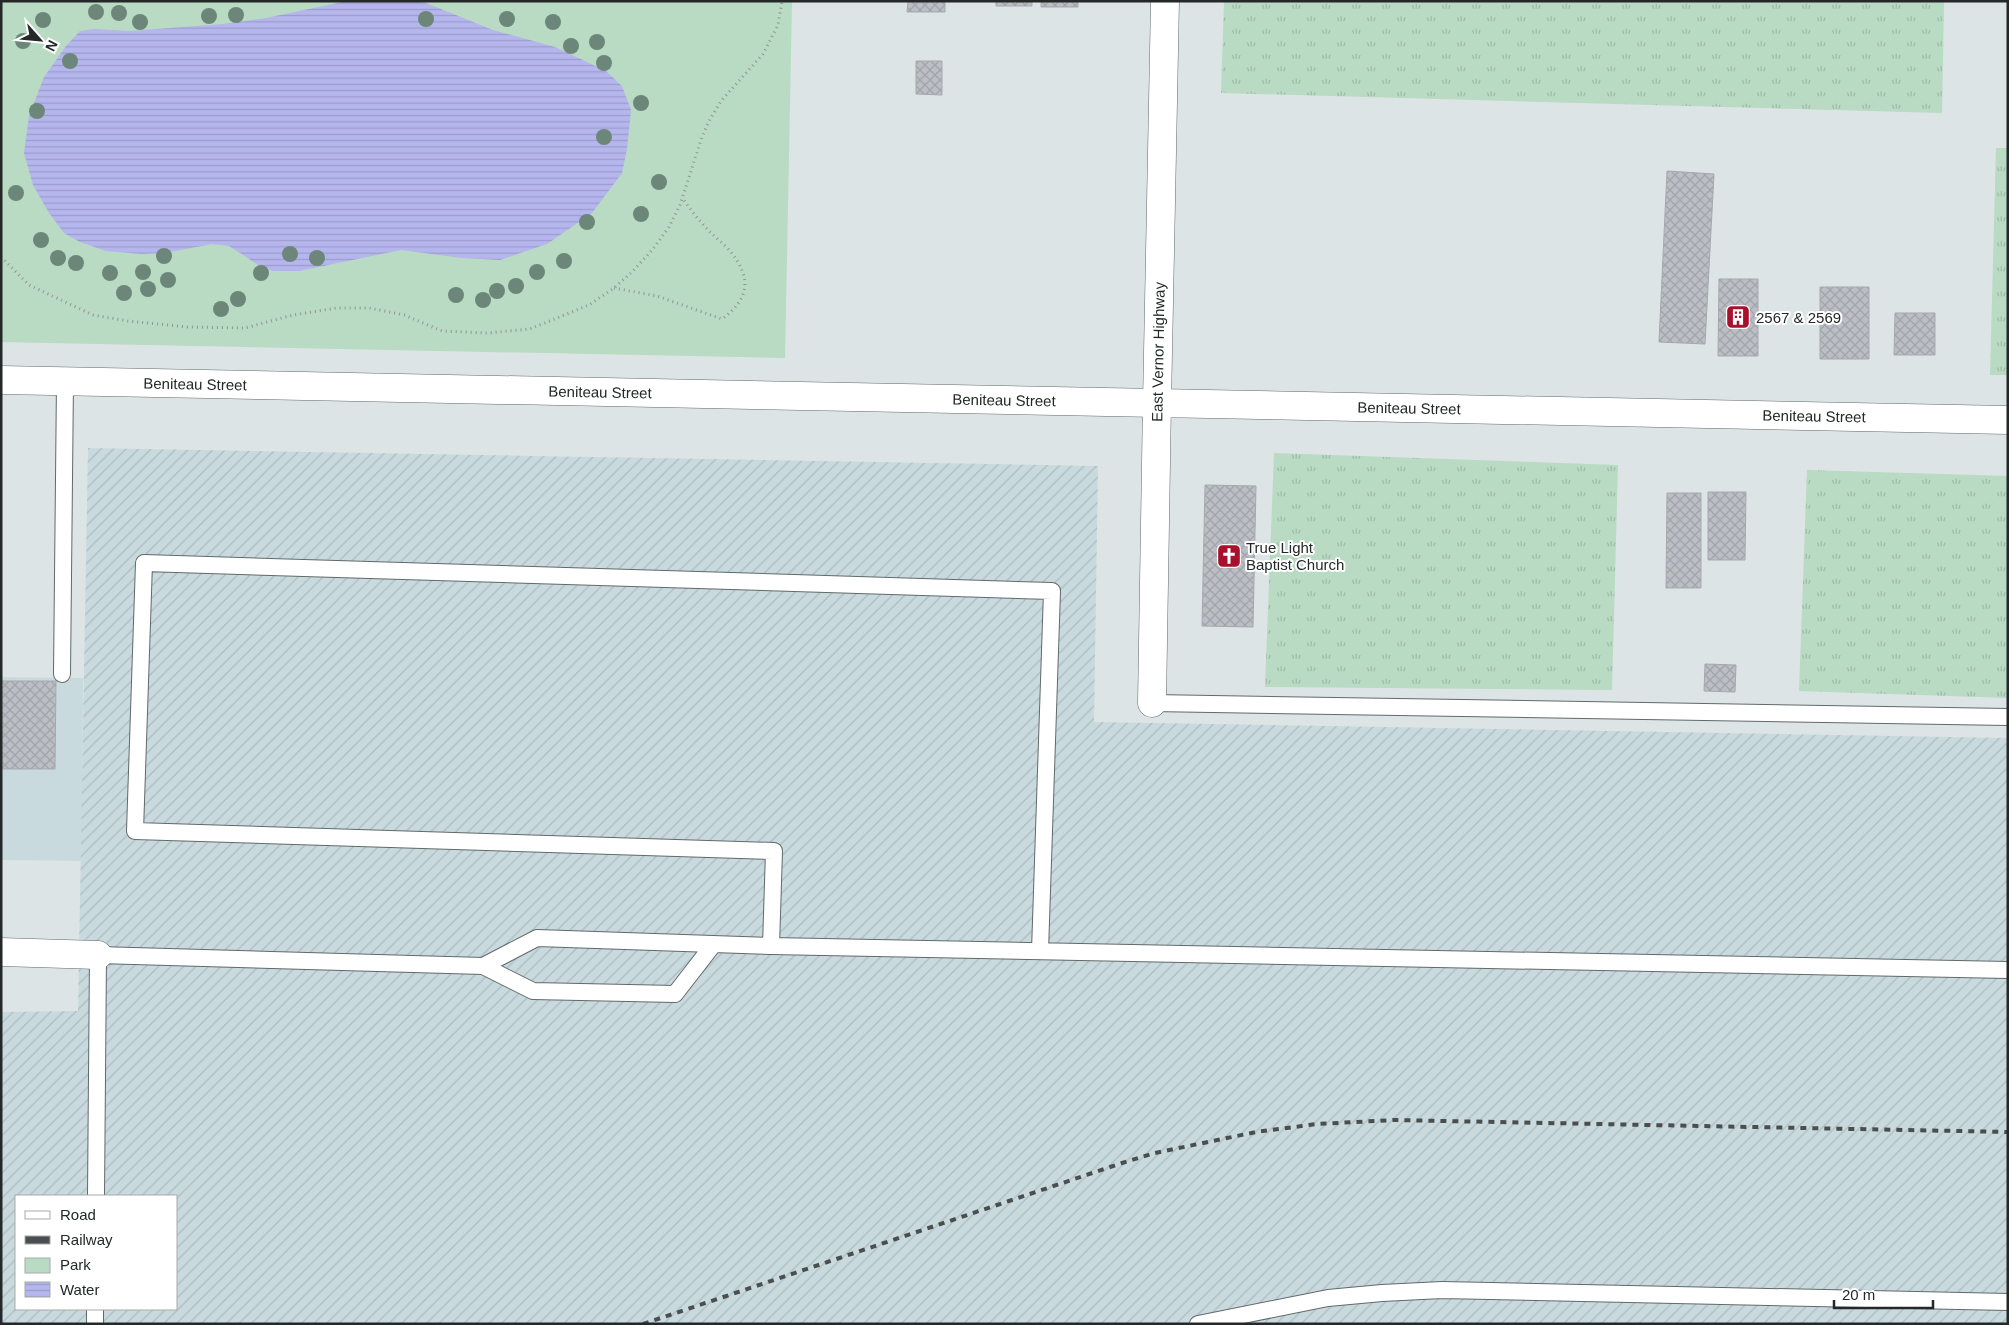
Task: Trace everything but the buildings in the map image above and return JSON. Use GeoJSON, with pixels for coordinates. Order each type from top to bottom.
{"type":"FeatureCollection","features":[{"type":"Feature","properties":{"kind":"street","name":"East Vernor Highway"},"geometry":{"type":"LineString","coordinates":[[1152,703],[1165,1]]}},
{"type":"Feature","properties":{"kind":"street","name":"Beniteau Street"},"geometry":{"type":"LineString","coordinates":[[1,380],[2008,420]]}},
{"type":"Feature","properties":{"kind":"street"},"geometry":{"type":"LineString","coordinates":[[1,952],[98,955]]}},
{"type":"Feature","properties":{"kind":"lane"},"geometry":{"type":"LineString","coordinates":[[62,674],[65,381]]}},
{"type":"Feature","properties":{"kind":"lane"},"geometry":{"type":"LineString","coordinates":[[771,946],[774,851],[135,831],[144,563],[1052,591],[1040,951]]}},
{"type":"Feature","properties":{"kind":"lane"},"geometry":{"type":"LineString","coordinates":[[1152,703],[2008,717]]}},
{"type":"Feature","properties":{"kind":"lane"},"geometry":{"type":"LineString","coordinates":[[482,966],[537,938],[713,945],[2008,970]]}},
{"type":"Feature","properties":{"kind":"lane"},"geometry":{"type":"LineString","coordinates":[[96,1195],[98,955],[482,966],[533,991],[675,994],[713,945]]}},
{"type":"Feature","properties":{"kind":"lane"},"geometry":{"type":"LineString","coordinates":[[1198,1324],[1328,1298],[1442,1290],[2008,1302]]}},
{"type":"Feature","properties":{"kind":"lane"},"geometry":{"type":"LineString","coordinates":[[95,1310],[95,1324]]}},
{"type":"Feature","properties":{"kind":"path"},"geometry":{"type":"LineString","coordinates":[[1,4],[5,1]]}},
{"type":"Feature","properties":{"kind":"path"},"geometry":{"type":"LineString","coordinates":[[1,257],[29,285],[93,315],[187,327],[246,328],[293,315],[337,308],[369,308],[404,315],[442,332],[487,333],[537,326],[589,305],[614,288],[653,249],[669,227],[682,198],[709,121],[722,101],[763,54],[778,25],[782,1]]}},
{"type":"Feature","properties":{"kind":"path"},"geometry":{"type":"LineString","coordinates":[[614,288],[656,296],[722,320],[736,309],[744,297],[745,276],[729,250],[710,232],[682,198]]}},
{"type":"Feature","properties":{"kind":"shaded area"},"geometry":{"type":"Polygon","coordinates":[[[88,448],[1098,466],[1094,722],[2008,738],[2008,1324],[1,1324],[1,1012],[78,1011],[88,448]]]}},
{"type":"Feature","properties":{"kind":"shaded area"},"geometry":{"type":"Polygon","coordinates":[[[1,677],[83,678],[82,861],[1,860],[1,677]]]}},
{"type":"Feature","properties":{"kind":"green space"},"geometry":{"type":"Polygon","coordinates":[[[1,1],[792,1],[785,358],[1,342],[1,1]]]}},
{"type":"Feature","properties":{"kind":"green space"},"geometry":{"type":"Polygon","coordinates":[[[1224,1],[1944,1],[1942,113],[1221,93],[1224,1]]]}},
{"type":"Feature","properties":{"kind":"green space"},"geometry":{"type":"Polygon","coordinates":[[[1996,148],[2008,148],[2008,375],[1990,375],[1996,148]]]}},
{"type":"Feature","properties":{"kind":"green space"},"geometry":{"type":"Polygon","coordinates":[[[1274,453],[1618,465],[1612,690],[1265,687],[1274,453]]]}},
{"type":"Feature","properties":{"kind":"green space"},"geometry":{"type":"Polygon","coordinates":[[[1807,470],[2008,476],[2008,698],[1799,691],[1807,470]]]}},
{"type":"Feature","properties":{"kind":"water"},"geometry":{"type":"Polygon","coordinates":[[[347,1],[413,1],[426,3],[493,30],[555,47],[606,71],[622,86],[631,110],[627,149],[622,173],[592,213],[547,244],[500,260],[462,258],[401,250],[299,271],[273,271],[260,266],[229,246],[212,244],[165,253],[141,254],[106,251],[80,242],[64,233],[49,213],[33,185],[24,153],[29,116],[44,77],[66,46],[80,31],[94,29],[130,31],[223,24],[266,18],[347,1]]]}},
{"type":"Feature","properties":{"kind":"railway"},"geometry":{"type":"LineString","coordinates":[[643,1324],[1122,1163],[1155,1153],[1256,1132],[1317,1124],[1394,1120],[2008,1132]]}},
{"type":"Feature","properties":{"kind":"place","name":"2567 & 2569"},"geometry":{"type":"Point","coordinates":[1738,317]}},
{"type":"Feature","properties":{"kind":"place","name":"True Light Baptist Church"},"geometry":{"type":"Point","coordinates":[1229,556]}}]}
